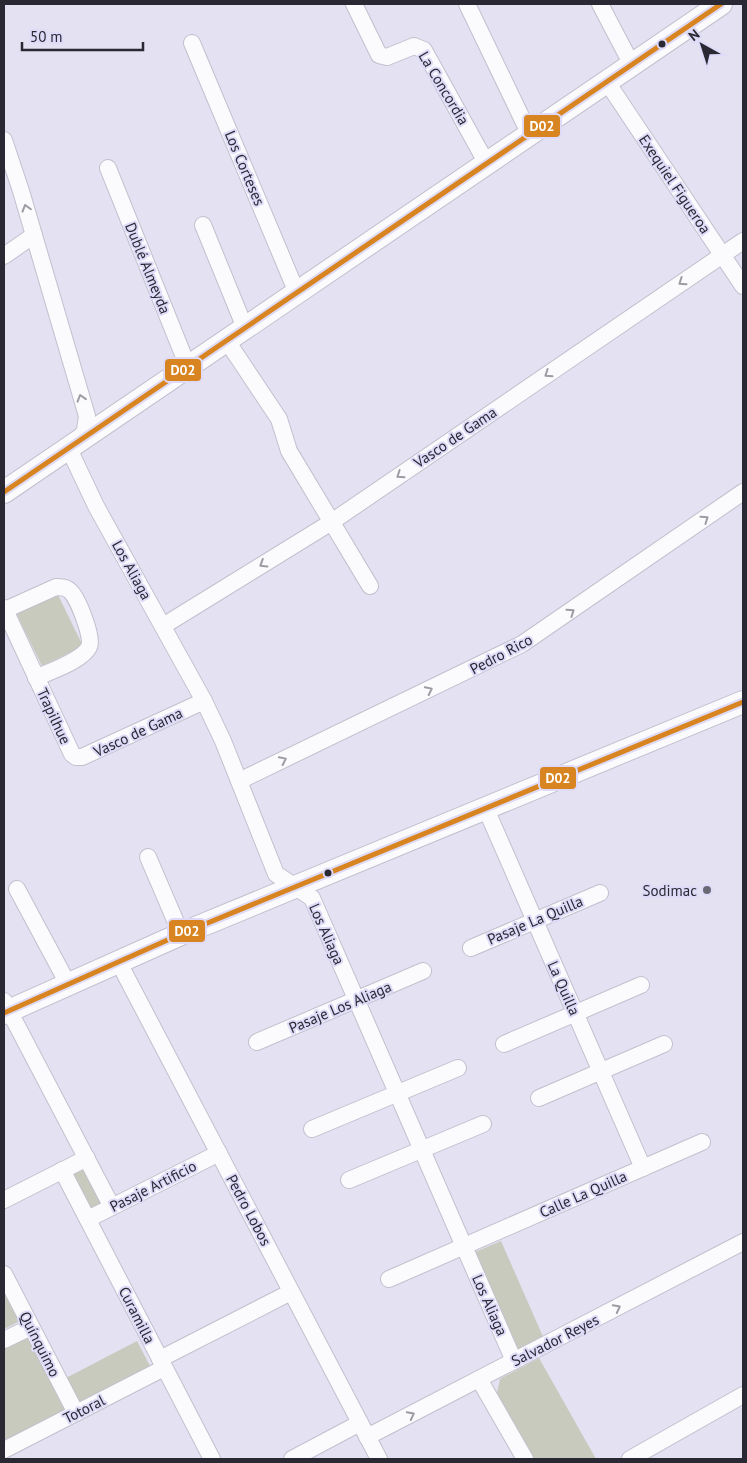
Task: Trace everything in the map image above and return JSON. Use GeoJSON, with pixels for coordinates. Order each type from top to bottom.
{"type":"FeatureCollection","features":[{"type":"Feature","properties":{"kind":"main road"},"geometry":{"type":"LineString","coordinates":[[4,492],[721,4]]}},
{"type":"Feature","properties":{"kind":"main road"},"geometry":{"type":"LineString","coordinates":[[5,1008],[68,984],[181,934],[743,702]]}},
{"type":"Feature","properties":{"kind":"street","name":"La Concordia"},"geometry":{"type":"LineString","coordinates":[[354,4],[379,55],[392,56],[414,46],[424,50],[487,164]]}},
{"type":"Feature","properties":{"kind":"street"},"geometry":{"type":"LineString","coordinates":[[467,4],[530,135]]}},
{"type":"Feature","properties":{"kind":"street"},"geometry":{"type":"LineString","coordinates":[[600,4],[632,65]]}},
{"type":"Feature","properties":{"kind":"street","name":"Los Corteses"},"geometry":{"type":"LineString","coordinates":[[192,42],[297,293]]}},
{"type":"Feature","properties":{"kind":"street","name":"Exequiel Figueroa"},"geometry":{"type":"LineString","coordinates":[[607,82],[743,286]]}},
{"type":"Feature","properties":{"kind":"street"},"geometry":{"type":"LineString","coordinates":[[4,140],[86,416],[85,430],[73,446]]}},
{"type":"Feature","properties":{"kind":"street","name":"Dublé Almeyda"},"geometry":{"type":"LineString","coordinates":[[108,168],[188,367]]}},
{"type":"Feature","properties":{"kind":"street"},"geometry":{"type":"LineString","coordinates":[[203,225],[245,328]]}},
{"type":"Feature","properties":{"kind":"street"},"geometry":{"type":"LineString","coordinates":[[4,256],[34,236]]}},
{"type":"Feature","properties":{"kind":"street","name":"Vasco de Gama"},"geometry":{"type":"LineString","coordinates":[[162,626],[330,523],[743,241]]}},
{"type":"Feature","properties":{"kind":"street"},"geometry":{"type":"LineString","coordinates":[[226,340],[279,419],[289,451],[330,523],[370,586]]}},
{"type":"Feature","properties":{"kind":"street","name":"Los Aliaga"},"geometry":{"type":"LineString","coordinates":[[73,446],[96,506],[204,701],[239,781],[276,874],[312,898],[514,1361]]}},
{"type":"Feature","properties":{"kind":"street","name":"Pedro Rico"},"geometry":{"type":"LineString","coordinates":[[239,781],[522,644],[743,492]]}},
{"type":"Feature","properties":{"kind":"street","name":"Trapilhue"},"geometry":{"type":"LineString","coordinates":[[36,678],[83,656],[92,638],[73,595],[63,587],[56,587],[4,609],[36,678],[72,754]]}},
{"type":"Feature","properties":{"kind":"street","name":"Vasco de Gama"},"geometry":{"type":"LineString","coordinates":[[72,754],[76,757],[82,757],[204,701]]}},
{"type":"Feature","properties":{"kind":"street","name":"La Quilla"},"geometry":{"type":"LineString","coordinates":[[486,809],[643,1168]]}},
{"type":"Feature","properties":{"kind":"street"},"geometry":{"type":"LineString","coordinates":[[148,857],[181,934]]}},
{"type":"Feature","properties":{"kind":"street"},"geometry":{"type":"LineString","coordinates":[[18,889],[68,984]]}},
{"type":"Feature","properties":{"kind":"street","name":"Pasaje La Quilla"},"geometry":{"type":"LineString","coordinates":[[471,948],[600,893]]}},
{"type":"Feature","properties":{"kind":"street","name":"Pedro Lobos"},"geometry":{"type":"LineString","coordinates":[[118,961],[379,1459]]}},
{"type":"Feature","properties":{"kind":"street","name":"Pasaje Los Aliaga"},"geometry":{"type":"LineString","coordinates":[[257,1042],[423,972]]}},
{"type":"Feature","properties":{"kind":"street"},"geometry":{"type":"LineString","coordinates":[[504,1044],[641,985]]}},
{"type":"Feature","properties":{"kind":"street"},"geometry":{"type":"LineString","coordinates":[[5,1008],[112,1207]]}},
{"type":"Feature","properties":{"kind":"street"},"geometry":{"type":"LineString","coordinates":[[540,1098],[664,1044]]}},
{"type":"Feature","properties":{"kind":"street"},"geometry":{"type":"LineString","coordinates":[[312,1129],[458,1068]]}},
{"type":"Feature","properties":{"kind":"street"},"geometry":{"type":"LineString","coordinates":[[349,1180],[484,1124]]}},
{"type":"Feature","properties":{"kind":"street","name":"Calle La Quilla"},"geometry":{"type":"LineString","coordinates":[[464,1247],[702,1142]]}},
{"type":"Feature","properties":{"kind":"street","name":"Pasaje Artificio"},"geometry":{"type":"LineString","coordinates":[[88,1219],[219,1153]]}},
{"type":"Feature","properties":{"kind":"street"},"geometry":{"type":"LineString","coordinates":[[4,1200],[86,1158]]}},
{"type":"Feature","properties":{"kind":"street","name":"Curamilla"},"geometry":{"type":"LineString","coordinates":[[62,1170],[212,1459]]}},
{"type":"Feature","properties":{"kind":"street","name":"Salvador Reyes"},"geometry":{"type":"LineString","coordinates":[[292,1459],[364,1430],[479,1379],[743,1242]]}},
{"type":"Feature","properties":{"kind":"street"},"geometry":{"type":"LineString","coordinates":[[389,1278],[464,1247]]}},
{"type":"Feature","properties":{"kind":"street","name":"Quínquimo"},"geometry":{"type":"LineString","coordinates":[[4,1274],[76,1414]]}},
{"type":"Feature","properties":{"kind":"street","name":"Totoral"},"geometry":{"type":"LineString","coordinates":[[4,1450],[76,1414],[291,1292]]}},
{"type":"Feature","properties":{"kind":"street"},"geometry":{"type":"LineString","coordinates":[[4,1340],[31,1327]]}},
{"type":"Feature","properties":{"kind":"street"},"geometry":{"type":"LineString","coordinates":[[479,1379],[525,1459]]}},
{"type":"Feature","properties":{"kind":"street"},"geometry":{"type":"LineString","coordinates":[[630,1459],[743,1395]]}},
{"type":"Feature","properties":{"kind":"shaded area"},"geometry":{"type":"Polygon","coordinates":[[[57,593],[83,646],[42,666],[16,613],[57,593]]]}},
{"type":"Feature","properties":{"kind":"shaded area"},"geometry":{"type":"Polygon","coordinates":[[[86,1164],[106,1203],[88,1213],[68,1174],[86,1164]]]}},
{"type":"Feature","properties":{"kind":"shaded area"},"geometry":{"type":"Polygon","coordinates":[[[501,1241],[544,1339],[518,1350],[475,1252],[501,1241]]]}},
{"type":"Feature","properties":{"kind":"shaded area"},"geometry":{"type":"Polygon","coordinates":[[[4,1291],[20,1321],[4,1329],[4,1291]]]}},
{"type":"Feature","properties":{"kind":"shaded area"},"geometry":{"type":"Polygon","coordinates":[[[27,1331],[70,1412],[4,1445],[4,1343],[27,1331]]]}},
{"type":"Feature","properties":{"kind":"shaded area"},"geometry":{"type":"Polygon","coordinates":[[[137,1341],[150,1366],[79,1403],[66,1378],[137,1341]]]}},
{"type":"Feature","properties":{"kind":"shaded area"},"geometry":{"type":"Polygon","coordinates":[[[539,1358],[596,1459],[534,1459],[497,1393],[500,1379],[539,1358]]]}},
{"type":"Feature","properties":{"kind":"transit line","name":"D02"},"geometry":{"type":"LineString","coordinates":[[4,492],[721,4]]}},
{"type":"Feature","properties":{"kind":"transit line","name":"D02"},"geometry":{"type":"LineString","coordinates":[[4,1013],[181,934],[743,702]]}},
{"type":"Feature","properties":{"kind":"place","name":"Sodimac"},"geometry":{"type":"Point","coordinates":[707,890]}}]}
